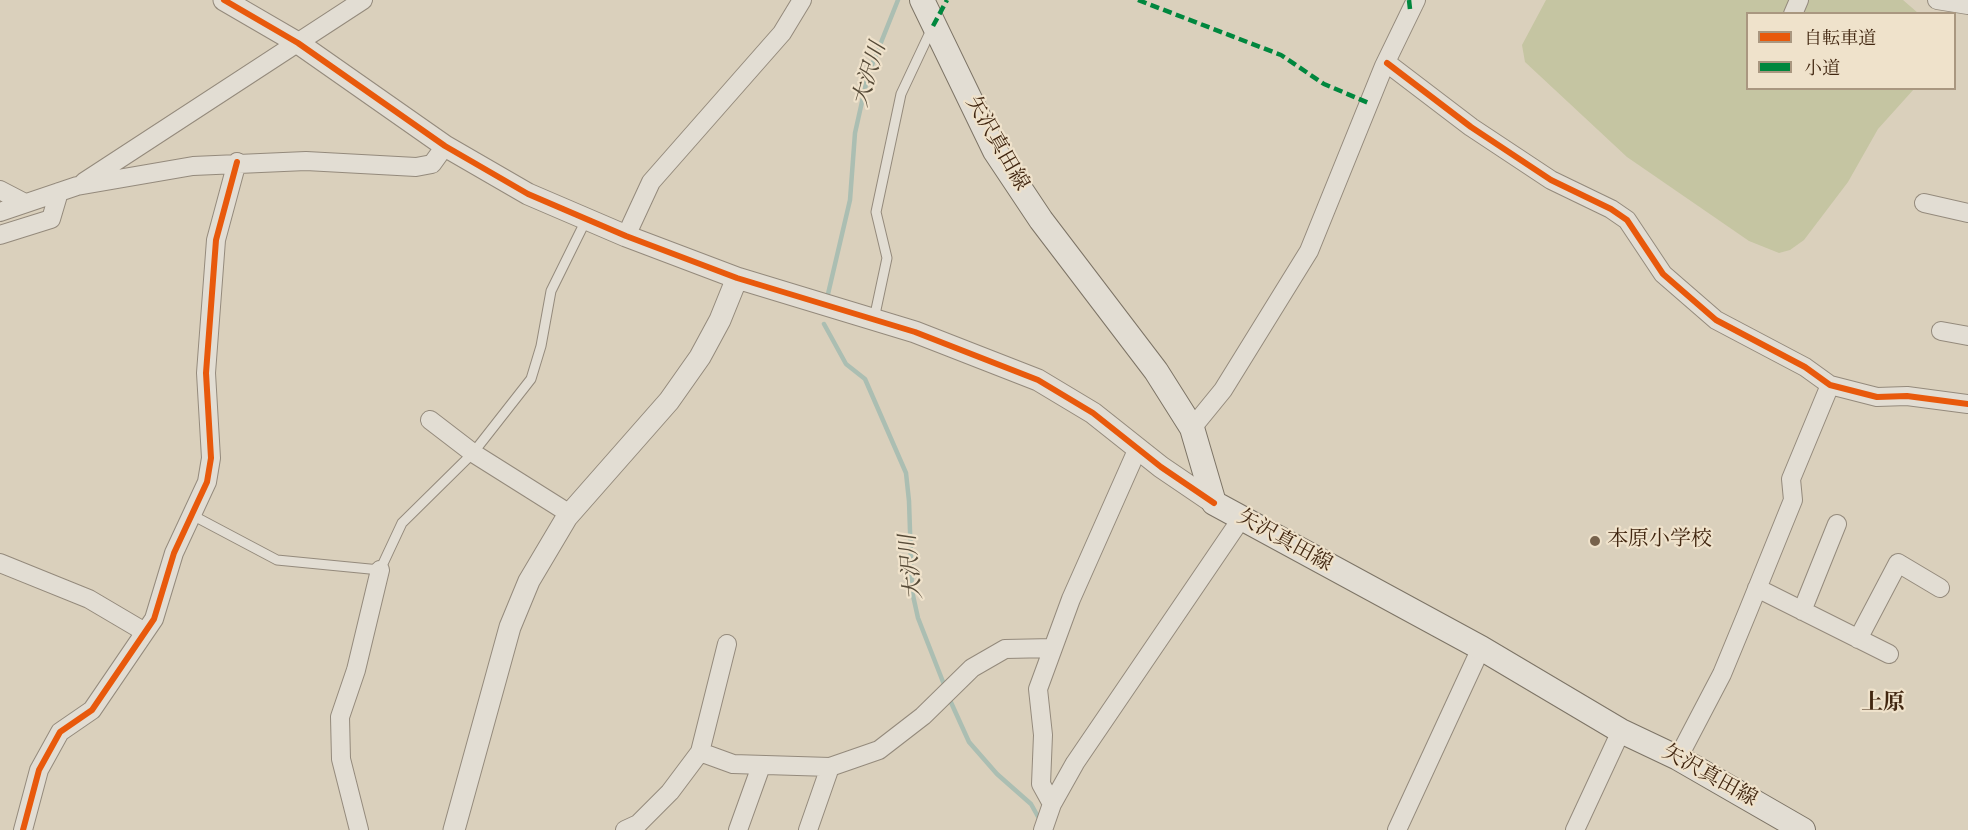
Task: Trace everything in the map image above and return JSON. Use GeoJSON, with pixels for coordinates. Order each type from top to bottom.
{"type":"FeatureCollection","features":[{"type":"Feature","properties":{"kind":"main road","name":"矢沢真田線"},"geometry":{"type":"LineString","coordinates":[[922,0],[996,151],[1041,220],[1156,371],[1192,428],[1214,503],[1481,648],[1621,731],[1678,758],[1803,830]]}},
{"type":"Feature","properties":{"kind":"street"},"geometry":{"type":"LineString","coordinates":[[224,0],[298,43],[496,178],[586,220],[737,279],[874,319],[965,350],[1038,380],[1093,413],[1214,503]]}},
{"type":"Feature","properties":{"kind":"street"},"geometry":{"type":"LineString","coordinates":[[77,186],[363,0]]}},
{"type":"Feature","properties":{"kind":"street"},"geometry":{"type":"LineString","coordinates":[[626,236],[651,182],[680,146],[782,33],[802,0]]}},
{"type":"Feature","properties":{"kind":"street"},"geometry":{"type":"LineString","coordinates":[[1192,428],[1223,390],[1310,251],[1387,63],[1416,0]]}},
{"type":"Feature","properties":{"kind":"street"},"geometry":{"type":"LineString","coordinates":[[1937,0],[1968,5]]}},
{"type":"Feature","properties":{"kind":"street"},"geometry":{"type":"LineString","coordinates":[[1387,63],[1497,145],[1551,180],[1611,209],[1627,220],[1663,274],[1716,320],[1805,367],[1830,385],[1877,397],[1907,396],[1968,404]]}},
{"type":"Feature","properties":{"kind":"street"},"geometry":{"type":"LineString","coordinates":[[0,212],[77,186],[193,166],[237,162],[306,161],[416,167],[432,164],[446,146]]}},
{"type":"Feature","properties":{"kind":"street"},"geometry":{"type":"LineString","coordinates":[[23,830],[39,770],[60,732],[92,710],[154,619],[174,553],[207,482],[211,458],[206,373],[216,240],[237,162]]}},
{"type":"Feature","properties":{"kind":"street"},"geometry":{"type":"LineString","coordinates":[[0,190],[25,203]]}},
{"type":"Feature","properties":{"kind":"street"},"geometry":{"type":"LineString","coordinates":[[0,235],[51,219],[59,192]]}},
{"type":"Feature","properties":{"kind":"street"},"geometry":{"type":"LineString","coordinates":[[1924,203],[1968,213]]}},
{"type":"Feature","properties":{"kind":"street"},"geometry":{"type":"LineString","coordinates":[[454,830],[510,627],[529,581],[570,514],[681,383],[720,320],[737,279]]}},
{"type":"Feature","properties":{"kind":"street"},"geometry":{"type":"LineString","coordinates":[[1941,330],[1968,336]]}},
{"type":"Feature","properties":{"kind":"street"},"geometry":{"type":"LineString","coordinates":[[1678,758],[1722,674],[1793,500],[1791,479],[1830,385]]}},
{"type":"Feature","properties":{"kind":"street"},"geometry":{"type":"LineString","coordinates":[[430,420],[473,453],[570,514]]}},
{"type":"Feature","properties":{"kind":"street"},"geometry":{"type":"LineString","coordinates":[[1052,804],[1041,784],[1043,735],[1038,689],[1053,648],[1138,448]]}},
{"type":"Feature","properties":{"kind":"street"},"geometry":{"type":"LineString","coordinates":[[1043,830],[1052,804],[1101,724],[1240,519]]}},
{"type":"Feature","properties":{"kind":"street"},"geometry":{"type":"LineString","coordinates":[[1802,611],[1837,524]]}},
{"type":"Feature","properties":{"kind":"street"},"geometry":{"type":"LineString","coordinates":[[0,563],[89,598],[145,632]]}},
{"type":"Feature","properties":{"kind":"street"},"geometry":{"type":"LineString","coordinates":[[1858,639],[1898,563],[1940,588]]}},
{"type":"Feature","properties":{"kind":"street"},"geometry":{"type":"LineString","coordinates":[[359,830],[341,759],[340,717],[356,670],[380,570]]}},
{"type":"Feature","properties":{"kind":"street"},"geometry":{"type":"LineString","coordinates":[[1757,588],[1889,654]]}},
{"type":"Feature","properties":{"kind":"street"},"geometry":{"type":"LineString","coordinates":[[625,830],[638,824],[670,792],[700,752],[727,645]]}},
{"type":"Feature","properties":{"kind":"street"},"geometry":{"type":"LineString","coordinates":[[700,752],[733,764],[830,767],[879,750],[923,716],[972,668],[1005,649],[1053,648]]}},
{"type":"Feature","properties":{"kind":"street"},"geometry":{"type":"LineString","coordinates":[[1397,830],[1481,648]]}},
{"type":"Feature","properties":{"kind":"street"},"geometry":{"type":"LineString","coordinates":[[1575,830],[1621,731]]}},
{"type":"Feature","properties":{"kind":"street"},"geometry":{"type":"LineString","coordinates":[[738,830],[761,766]]}},
{"type":"Feature","properties":{"kind":"street"},"geometry":{"type":"LineString","coordinates":[[808,830],[830,767]]}},
{"type":"Feature","properties":{"kind":"lane"},"geometry":{"type":"LineString","coordinates":[[874,319],[887,258],[876,212],[901,94],[933,26]]}},
{"type":"Feature","properties":{"kind":"lane"},"geometry":{"type":"LineString","coordinates":[[192,516],[277,560],[380,570],[402,523],[473,453],[531,379],[541,346],[551,291],[586,220]]}},
{"type":"Feature","properties":{"kind":"green space"},"geometry":{"type":"Polygon","coordinates":[[[1546,0],[1903,0],[1917,12],[1746,12],[1746,90],[1913,90],[1878,129],[1848,182],[1804,240],[1790,250],[1779,253],[1749,241],[1627,157],[1525,62],[1522,45],[1546,0]]]}},
{"type":"Feature","properties":{"kind":"waterway","name":"大沢川"},"geometry":{"type":"LineString","coordinates":[[828,294],[850,200],[855,133],[868,75],[898,0]]}},
{"type":"Feature","properties":{"kind":"waterway","name":"大沢川"},"geometry":{"type":"LineString","coordinates":[[824,324],[846,364],[865,379],[906,473],[912,591],[918,618],[945,687]]}},
{"type":"Feature","properties":{"kind":"waterway","name":"大沢川"},"geometry":{"type":"LineString","coordinates":[[949,698],[969,742],[997,774],[1031,804],[1041,822]]}},
{"type":"Feature","properties":{"kind":"marked path"},"geometry":{"type":"LineString","coordinates":[[933,26],[947,0]]}},
{"type":"Feature","properties":{"kind":"marked path"},"geometry":{"type":"LineString","coordinates":[[1138,0],[1281,55],[1324,84],[1371,104]]}},
{"type":"Feature","properties":{"kind":"marked path"},"geometry":{"type":"LineString","coordinates":[[1409,0],[1410,9]]}},
{"type":"Feature","properties":{"kind":"cycle path"},"geometry":{"type":"LineString","coordinates":[[224,0],[298,43],[445,146],[528,194],[626,236],[737,278],[915,332],[1038,380],[1093,413],[1161,467],[1214,503]]}},
{"type":"Feature","properties":{"kind":"cycle path"},"geometry":{"type":"LineString","coordinates":[[1387,63],[1471,127],[1551,180],[1611,209],[1627,220],[1663,274],[1716,320],[1805,367],[1830,385],[1877,397],[1907,396],[1968,404]]}},
{"type":"Feature","properties":{"kind":"cycle path"},"geometry":{"type":"LineString","coordinates":[[23,830],[39,770],[60,732],[92,710],[154,619],[174,553],[207,482],[211,458],[206,373],[216,240],[237,162]]}},
{"type":"Feature","properties":{"kind":"place","name":"本原小学校"},"geometry":{"type":"Point","coordinates":[1595,541]}},
{"type":"Feature","properties":{"kind":"district","name":"上原"},"geometry":{"type":"Point","coordinates":[1883,704]}}]}
